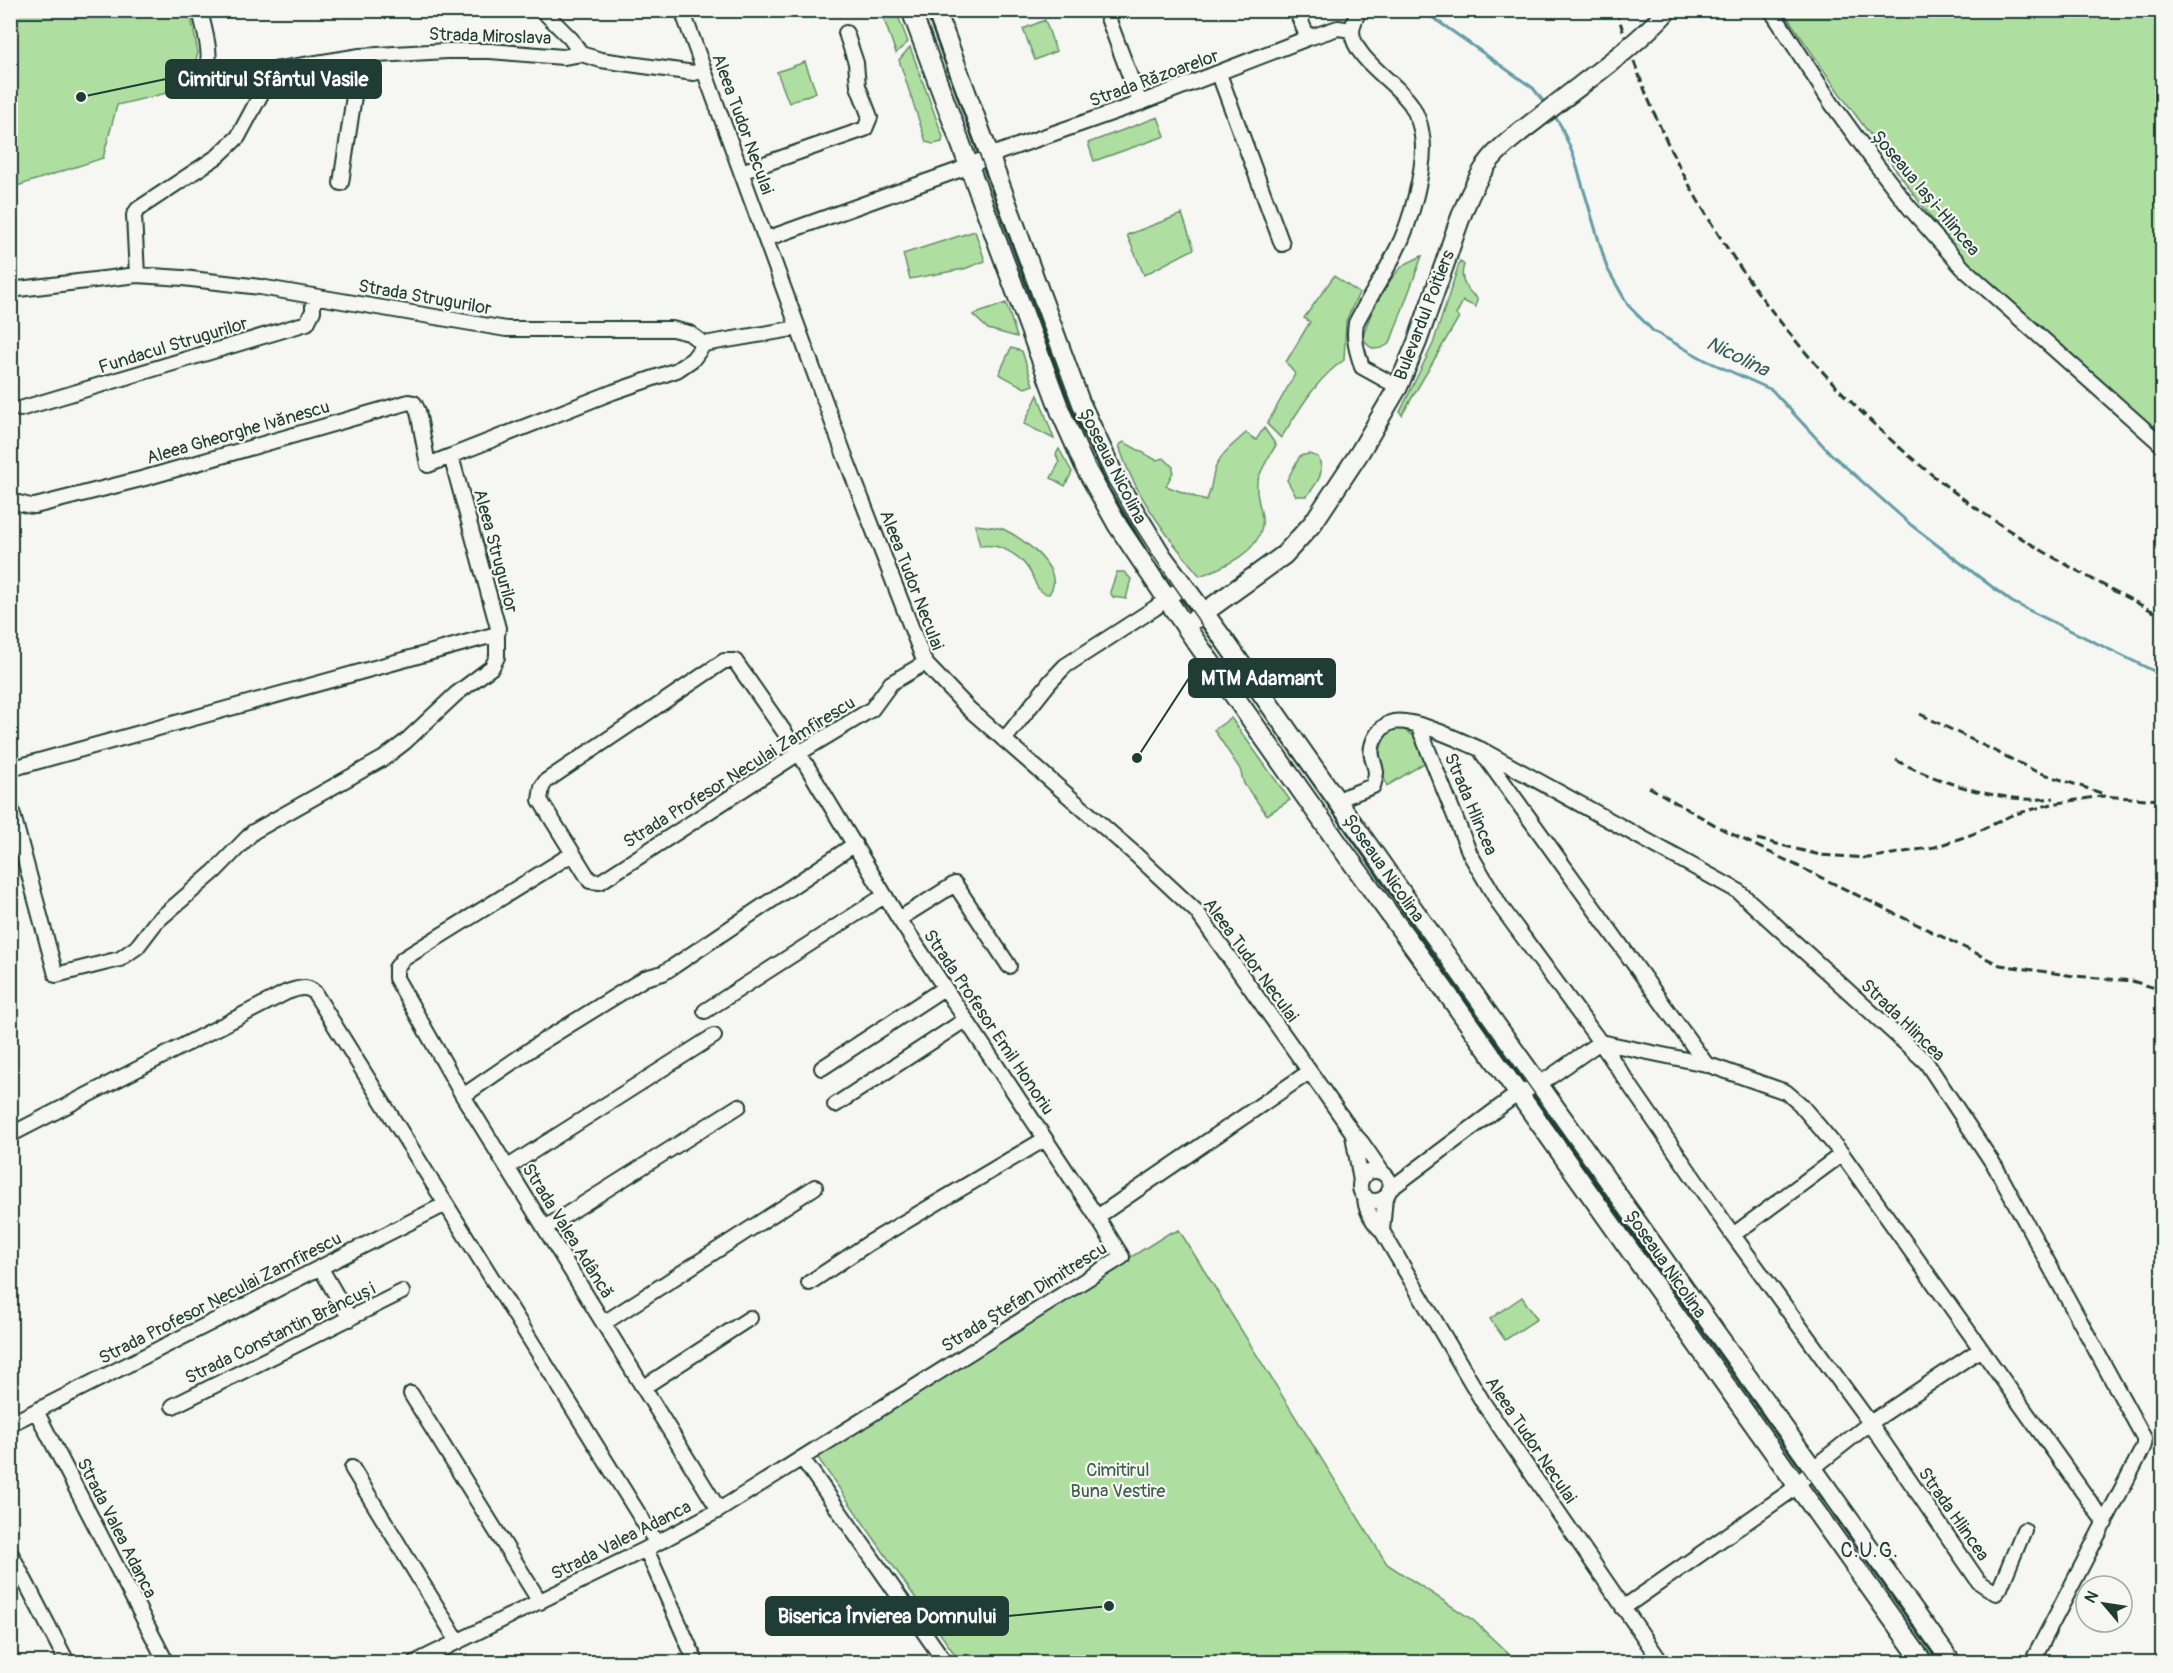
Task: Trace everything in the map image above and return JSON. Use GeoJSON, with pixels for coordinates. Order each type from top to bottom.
{"type":"FeatureCollection","features":[{"type":"Feature","properties":{"kind":"main road","name":"Șoseaua Nicolina"},"geometry":{"type":"LineString","coordinates":[[911,10],[1054,396],[1082,461],[1118,526],[1182,621],[1923,1662]]}},
{"type":"Feature","properties":{"kind":"main road","name":"Șoseaua Nicolina"},"geometry":{"type":"LineString","coordinates":[[936,10],[1092,431],[1135,513],[1184,586],[1950,1662]]}},
{"type":"Feature","properties":{"kind":"main road","name":"Bulevardul Poitiers"},"geometry":{"type":"LineString","coordinates":[[1182,621],[1284,555],[1307,530],[1360,452],[1392,384],[1417,342],[1455,198],[1465,177],[1481,154],[1506,129],[1652,10]]}},
{"type":"Feature","properties":{"kind":"main road","name":"Bulevardul Poitiers"},"geometry":{"type":"LineString","coordinates":[[1440,258],[1474,185],[1489,162],[1513,138],[1626,49],[1668,10]]}},
{"type":"Feature","properties":{"kind":"street"},"geometry":{"type":"LineString","coordinates":[[200,10],[209,54],[206,74]]}},
{"type":"Feature","properties":{"kind":"street"},"geometry":{"type":"LineString","coordinates":[[542,10],[571,39],[581,54]]}},
{"type":"Feature","properties":{"kind":"street"},"geometry":{"type":"LineString","coordinates":[[1106,10],[1140,103]]}},
{"type":"Feature","properties":{"kind":"street"},"geometry":{"type":"LineString","coordinates":[[1296,10],[1308,39]]}},
{"type":"Feature","properties":{"kind":"street"},"geometry":{"type":"LineString","coordinates":[[1359,10],[1352,30],[1355,45],[1411,104],[1418,119],[1424,153],[1420,175],[1397,251],[1365,305],[1356,323],[1354,336],[1362,367],[1392,384]]}},
{"type":"Feature","properties":{"kind":"street","name":"Șoseaua Iași-Hlincea"},"geometry":{"type":"LineString","coordinates":[[1771,10],[1875,163],[1909,207],[1963,268],[2163,445]]}},
{"type":"Feature","properties":{"kind":"street","name":"Aleea Tudor Neculai"},"geometry":{"type":"LineString","coordinates":[[685,11],[704,70],[798,328],[897,595],[925,663],[969,709],[1136,855],[1197,912],[1362,1143],[1386,1184]]}},
{"type":"Feature","properties":{"kind":"street","name":"Strada Răzoarelor"},"geometry":{"type":"LineString","coordinates":[[970,166],[989,156],[1140,103],[1338,28],[1352,30]]}},
{"type":"Feature","properties":{"kind":"street"},"geometry":{"type":"LineString","coordinates":[[741,172],[865,129],[870,117],[858,86],[856,63],[846,33]]}},
{"type":"Feature","properties":{"kind":"street","name":"Strada Miroslava"},"geometry":{"type":"LineString","coordinates":[[136,275],[134,215],[138,208],[218,156],[238,137],[274,70],[360,56],[490,51],[563,57],[581,54],[601,60],[694,73],[704,70]]}},
{"type":"Feature","properties":{"kind":"street"},"geometry":{"type":"LineString","coordinates":[[341,183],[360,56]]}},
{"type":"Feature","properties":{"kind":"street"},"geometry":{"type":"LineString","coordinates":[[1219,74],[1282,244]]}},
{"type":"Feature","properties":{"kind":"street"},"geometry":{"type":"LineString","coordinates":[[766,239],[970,166]]}},
{"type":"Feature","properties":{"kind":"street","name":"Strada Strugurilor"},"geometry":{"type":"LineString","coordinates":[[10,290],[136,275],[183,278],[313,296],[506,329],[672,329],[689,333],[704,344]]}},
{"type":"Feature","properties":{"kind":"street","name":"Fundacul Strugurilor"},"geometry":{"type":"LineString","coordinates":[[20,409],[307,323],[314,311],[313,296]]}},
{"type":"Feature","properties":{"kind":"street"},"geometry":{"type":"LineString","coordinates":[[451,456],[613,392],[677,370],[693,360],[704,344],[798,328]]}},
{"type":"Feature","properties":{"kind":"street","name":"Aleea Gheorghe Ivănescu"},"geometry":{"type":"LineString","coordinates":[[10,502],[15,501],[27,507],[35,506],[145,478],[409,402],[414,403],[418,411],[428,465],[451,456]]}},
{"type":"Feature","properties":{"kind":"street","name":"Aleea Strugurilor"},"geometry":{"type":"LineString","coordinates":[[10,769],[496,634],[498,628],[451,456]]}},
{"type":"Feature","properties":{"kind":"street"},"geometry":{"type":"LineString","coordinates":[[1004,741],[1065,666],[1184,586]]}},
{"type":"Feature","properties":{"kind":"street"},"geometry":{"type":"LineString","coordinates":[[10,804],[56,975],[120,959],[137,947],[156,922],[215,871],[253,832],[384,758],[405,742],[456,694],[492,667],[497,657],[496,634]]}},
{"type":"Feature","properties":{"kind":"street","name":"Strada Profesor Emil Honoriu"},"geometry":{"type":"LineString","coordinates":[[595,883],[590,881],[542,805],[539,794],[542,787],[546,781],[724,661],[735,661],[799,753],[884,896],[1097,1217]]}},
{"type":"Feature","properties":{"kind":"street","name":"Strada Profesor Neculai Zamfirescu"},"geometry":{"type":"LineString","coordinates":[[595,883],[604,880],[799,753],[872,709],[891,683],[925,663]]}},
{"type":"Feature","properties":{"kind":"street","name":"Strada Hlincea"},"geometry":{"type":"LineString","coordinates":[[1338,802],[1373,786],[1376,772],[1371,753],[1374,740],[1390,723],[1401,721],[1418,725],[1480,749],[1738,891],[1926,1062],[2002,1179],[2145,1442],[2032,1662]]}},
{"type":"Feature","properties":{"kind":"street","name":"Strada Hlincea"},"geometry":{"type":"LineString","coordinates":[[1418,725],[1470,854],[1501,907],[1600,1042],[1732,1235],[1870,1423],[1979,1582],[1996,1593],[2024,1530]]}},
{"type":"Feature","properties":{"kind":"street","name":"Strada Hlincea"},"geometry":{"type":"LineString","coordinates":[[1480,749],[1706,1064]]}},
{"type":"Feature","properties":{"kind":"street"},"geometry":{"type":"LineString","coordinates":[[463,1096],[540,1043],[645,978],[663,973],[674,966],[855,844]]}},
{"type":"Feature","properties":{"kind":"street","name":"Strada Valea Adâncă"},"geometry":{"type":"LineString","coordinates":[[572,854],[404,959],[396,968],[396,978],[463,1096],[719,1510]]}},
{"type":"Feature","properties":{"kind":"street"},"geometry":{"type":"LineString","coordinates":[[899,919],[955,884],[1009,966]]}},
{"type":"Feature","properties":{"kind":"street"},"geometry":{"type":"LineString","coordinates":[[705,1011],[884,896]]}},
{"type":"Feature","properties":{"kind":"street"},"geometry":{"type":"LineString","coordinates":[[10,1134],[287,992],[299,988],[308,988],[314,992],[446,1204],[651,1546],[696,1662]]}},
{"type":"Feature","properties":{"kind":"street"},"geometry":{"type":"LineString","coordinates":[[822,1068],[944,988]]}},
{"type":"Feature","properties":{"kind":"street"},"geometry":{"type":"LineString","coordinates":[[836,1105],[965,1020]]}},
{"type":"Feature","properties":{"kind":"street"},"geometry":{"type":"LineString","coordinates":[[508,1167],[714,1036]]}},
{"type":"Feature","properties":{"kind":"street"},"geometry":{"type":"LineString","coordinates":[[1365,1196],[1372,1200],[1386,1184],[1412,1174],[1519,1094],[1538,1084],[1600,1042],[1706,1064],[1786,1092],[1800,1104],[1842,1154],[2105,1523]]}},
{"type":"Feature","properties":{"kind":"street","name":"Strada Ștefan Dimitrescu"},"geometry":{"type":"LineString","coordinates":[[719,1510],[1122,1257],[1097,1217],[1310,1072]]}},
{"type":"Feature","properties":{"kind":"street"},"geometry":{"type":"LineString","coordinates":[[545,1228],[739,1106]]}},
{"type":"Feature","properties":{"kind":"street","name":"Aleea Tudor Neculai"},"geometry":{"type":"LineString","coordinates":[[1353,1133],[1358,1152],[1361,1189],[1370,1216],[1382,1231],[1484,1404],[1661,1662]]}},
{"type":"Feature","properties":{"kind":"street"},"geometry":{"type":"LineString","coordinates":[[809,1283],[869,1243],[1045,1138]]}},
{"type":"Feature","properties":{"kind":"street"},"geometry":{"type":"LineString","coordinates":[[1732,1235],[1842,1154]]}},
{"type":"Feature","properties":{"kind":"street"},"geometry":{"type":"LineString","coordinates":[[1361,1181],[1370,1172],[1386,1184]]}},
{"type":"Feature","properties":{"kind":"street"},"geometry":{"type":"LineString","coordinates":[[1382,1231],[1386,1184]]}},
{"type":"Feature","properties":{"kind":"street"},"geometry":{"type":"LineString","coordinates":[[604,1323],[815,1187]]}},
{"type":"Feature","properties":{"kind":"street","name":"Strada Profesor Neculai Zamfirescu"},"geometry":{"type":"LineString","coordinates":[[10,1424],[446,1204]]}},
{"type":"Feature","properties":{"kind":"street"},"geometry":{"type":"LineString","coordinates":[[320,1268],[350,1319]]}},
{"type":"Feature","properties":{"kind":"street","name":"Strada Constantin Brâncuși"},"geometry":{"type":"LineString","coordinates":[[173,1406],[402,1292]]}},
{"type":"Feature","properties":{"kind":"street"},"geometry":{"type":"LineString","coordinates":[[644,1387],[750,1318]]}},
{"type":"Feature","properties":{"kind":"street"},"geometry":{"type":"LineString","coordinates":[[1623,1608],[1788,1493],[1813,1469],[1870,1423],[1981,1348]]}},
{"type":"Feature","properties":{"kind":"street","name":"Strada Valea Adanca"},"geometry":{"type":"LineString","coordinates":[[411,1394],[540,1602]]}},
{"type":"Feature","properties":{"kind":"street","name":"Strada Valea Adanca"},"geometry":{"type":"LineString","coordinates":[[36,1411],[166,1662]]}},
{"type":"Feature","properties":{"kind":"street"},"geometry":{"type":"LineString","coordinates":[[802,1458],[945,1662]]}},
{"type":"Feature","properties":{"kind":"street"},"geometry":{"type":"LineString","coordinates":[[352,1468],[458,1642]]}},
{"type":"Feature","properties":{"kind":"street","name":"Strada Valea Adanca"},"geometry":{"type":"LineString","coordinates":[[416,1662],[540,1602],[719,1510]]}},
{"type":"Feature","properties":{"kind":"street"},"geometry":{"type":"LineString","coordinates":[[10,1552],[67,1662]]}},
{"type":"Feature","properties":{"kind":"green space"},"geometry":{"type":"Polygon","coordinates":[[[10,11],[190,11],[198,53],[187,88],[117,105],[103,158],[11,188],[10,11]]]}},
{"type":"Feature","properties":{"kind":"green space"},"geometry":{"type":"Polygon","coordinates":[[[881,11],[896,11],[908,42],[896,53],[881,11]]]}},
{"type":"Feature","properties":{"kind":"green space"},"geometry":{"type":"Polygon","coordinates":[[[1783,11],[2162,11],[2162,442],[1966,265],[1838,91],[1783,11]]]}},
{"type":"Feature","properties":{"kind":"green space"},"geometry":{"type":"Polygon","coordinates":[[[1045,20],[1056,51],[1035,60],[1023,29],[1045,20]]]}},
{"type":"Feature","properties":{"kind":"green space"},"geometry":{"type":"Polygon","coordinates":[[[910,47],[943,137],[942,142],[933,144],[926,142],[899,60],[910,47]]]}},
{"type":"Feature","properties":{"kind":"green space"},"geometry":{"type":"Polygon","coordinates":[[[805,62],[816,92],[789,103],[777,72],[805,62]]]}},
{"type":"Feature","properties":{"kind":"green space"},"geometry":{"type":"Polygon","coordinates":[[[1158,117],[1165,136],[1094,161],[1088,143],[1158,117]]]}},
{"type":"Feature","properties":{"kind":"green space"},"geometry":{"type":"Polygon","coordinates":[[[1182,214],[1194,249],[1144,275],[1127,235],[1182,214]]]}},
{"type":"Feature","properties":{"kind":"green space"},"geometry":{"type":"Polygon","coordinates":[[[975,231],[985,261],[964,269],[910,279],[903,254],[975,231]]]}},
{"type":"Feature","properties":{"kind":"green space"},"geometry":{"type":"Polygon","coordinates":[[[1422,256],[1390,343],[1382,348],[1374,349],[1365,342],[1363,337],[1379,298],[1391,279],[1404,265],[1422,256]]]}},
{"type":"Feature","properties":{"kind":"green space"},"geometry":{"type":"Polygon","coordinates":[[[1460,261],[1464,265],[1462,275],[1464,284],[1477,298],[1476,307],[1463,301],[1456,315],[1459,317],[1402,415],[1400,412],[1433,344],[1460,261]]]}},
{"type":"Feature","properties":{"kind":"green space"},"geometry":{"type":"Polygon","coordinates":[[[1334,276],[1359,293],[1346,321],[1344,360],[1316,386],[1281,438],[1267,424],[1295,374],[1286,362],[1310,322],[1304,318],[1334,276]]]}},
{"type":"Feature","properties":{"kind":"green space"},"geometry":{"type":"Polygon","coordinates":[[[1006,303],[1017,337],[988,329],[973,315],[1006,303]]]}},
{"type":"Feature","properties":{"kind":"green space"},"geometry":{"type":"Polygon","coordinates":[[[1011,348],[1022,351],[1033,385],[1025,388],[999,374],[1011,348]]]}},
{"type":"Feature","properties":{"kind":"green space"},"geometry":{"type":"Polygon","coordinates":[[[1038,395],[1054,439],[1024,424],[1038,395]]]}},
{"type":"Feature","properties":{"kind":"green space"},"geometry":{"type":"Polygon","coordinates":[[[1264,428],[1276,445],[1262,468],[1257,483],[1262,515],[1259,535],[1254,544],[1238,558],[1200,576],[1142,497],[1119,445],[1124,442],[1156,460],[1164,458],[1173,467],[1166,486],[1206,501],[1215,469],[1224,454],[1246,433],[1256,440],[1264,428]]]}},
{"type":"Feature","properties":{"kind":"green space"},"geometry":{"type":"Polygon","coordinates":[[[1059,449],[1072,472],[1065,486],[1051,478],[1059,463],[1056,454],[1059,449]]]}},
{"type":"Feature","properties":{"kind":"green space"},"geometry":{"type":"Polygon","coordinates":[[[1309,454],[1318,457],[1321,473],[1307,496],[1296,496],[1287,480],[1300,456],[1309,454]]]}},
{"type":"Feature","properties":{"kind":"green space"},"geometry":{"type":"Polygon","coordinates":[[[975,525],[1003,529],[1031,547],[1048,565],[1052,575],[1053,585],[1049,594],[1038,589],[1029,570],[1020,559],[1001,548],[980,546],[975,525]]]}},
{"type":"Feature","properties":{"kind":"green space"},"geometry":{"type":"Polygon","coordinates":[[[1117,572],[1124,572],[1131,579],[1126,599],[1113,597],[1110,592],[1117,572]]]}},
{"type":"Feature","properties":{"kind":"green space"},"geometry":{"type":"Polygon","coordinates":[[[1231,718],[1290,800],[1267,815],[1244,784],[1240,769],[1214,730],[1231,718]]]}},
{"type":"Feature","properties":{"kind":"green space"},"geometry":{"type":"Polygon","coordinates":[[[1400,727],[1419,739],[1426,762],[1387,786],[1380,752],[1385,737],[1400,727]]]}},
{"type":"Feature","properties":{"kind":"green space","name":"Cimitirul Buna Vestire"},"geometry":{"type":"Polygon","coordinates":[[[1179,1230],[1387,1564],[1473,1620],[1517,1662],[960,1662],[816,1455],[1171,1232],[1179,1230]]]}},
{"type":"Feature","properties":{"kind":"green space"},"geometry":{"type":"Polygon","coordinates":[[[1522,1297],[1537,1319],[1505,1340],[1490,1319],[1522,1297]]]}},
{"type":"Feature","properties":{"kind":"waterway","name":"Nicolina"},"geometry":{"type":"LineString","coordinates":[[1422,10],[1533,88],[1546,105]]}},
{"type":"Feature","properties":{"kind":"waterway","name":"Nicolina"},"geometry":{"type":"LineString","coordinates":[[1554,115],[1574,157],[1607,268],[1628,305],[1653,331],[1705,360],[1772,390],[1830,453],[1911,525],[2012,602],[2162,675]]}},
{"type":"Feature","properties":{"kind":"tram line"},"geometry":{"type":"LineString","coordinates":[[926,10],[1074,410],[1109,484],[1133,524],[1283,741],[1940,1662]]}},
{"type":"Feature","properties":{"kind":"railway"},"geometry":{"type":"LineString","coordinates":[[1616,10],[1655,116],[1701,206],[1735,260],[1772,311],[1813,361],[1856,407],[1903,451],[1952,491],[2043,551],[2162,616]]}},
{"type":"Feature","properties":{"kind":"railway"},"geometry":{"type":"LineString","coordinates":[[1920,714],[2035,771],[2104,794]]}},
{"type":"Feature","properties":{"kind":"railway"},"geometry":{"type":"LineString","coordinates":[[1896,760],[1951,784],[1972,790],[2015,798],[2054,798]]}},
{"type":"Feature","properties":{"kind":"railway"},"geometry":{"type":"LineString","coordinates":[[1649,787],[1722,829],[2000,965],[2074,976],[2132,981],[2162,990]]}},
{"type":"Feature","properties":{"kind":"railway"},"geometry":{"type":"LineString","coordinates":[[1757,839],[1820,855],[1868,858],[1935,847],[1973,834],[2012,815],[2052,804],[2101,796],[2162,800]]}},
{"type":"Feature","properties":{"kind":"place","name":"Cimitirul Sfântul Vasile"},"geometry":{"type":"Point","coordinates":[81,97]}},
{"type":"Feature","properties":{"kind":"place","name":"MTM Adamant"},"geometry":{"type":"Point","coordinates":[1137,758]}},
{"type":"Feature","properties":{"kind":"place","name":"Biserica Învierea Domnului"},"geometry":{"type":"Point","coordinates":[1109,1606]}},
{"type":"Feature","properties":{"kind":"district","name":"C.U.G."},"geometry":{"type":"Point","coordinates":[1870,1550]}}]}
